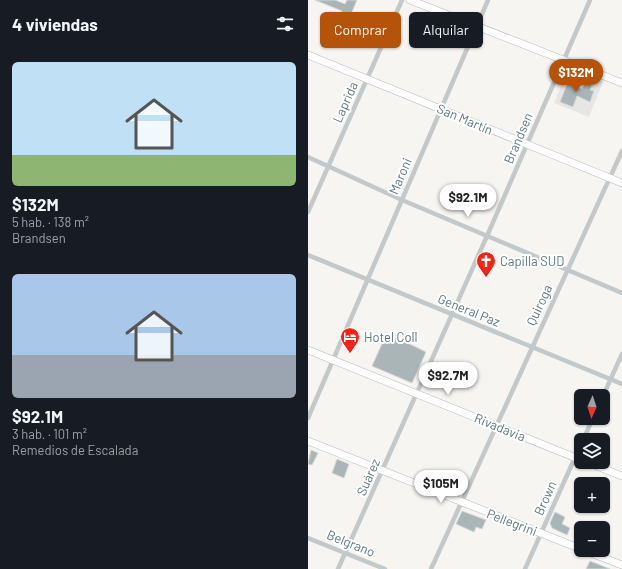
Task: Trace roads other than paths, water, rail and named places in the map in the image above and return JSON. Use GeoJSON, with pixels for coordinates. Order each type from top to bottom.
{"type":"FeatureCollection","features":[{"type":"Feature","properties":{"kind":"main road"},"geometry":{"type":"LineString","coordinates":[[410,0],[440,12]]}},
{"type":"Feature","properties":{"kind":"main road"},"geometry":{"type":"LineString","coordinates":[[483,29],[622,83]]}},
{"type":"Feature","properties":{"kind":"main road","name":"San Martín"},"geometry":{"type":"LineString","coordinates":[[308,55],[622,183]]}},
{"type":"Feature","properties":{"kind":"main road","name":"Rivadavia"},"geometry":{"type":"LineString","coordinates":[[308,350],[574,457]]}},
{"type":"Feature","properties":{"kind":"main road","name":"Pellegrini"},"geometry":{"type":"LineString","coordinates":[[308,441],[574,547]]}},
{"type":"Feature","properties":{"kind":"main road"},"geometry":{"type":"LineString","coordinates":[[604,469],[622,476]]}},
{"type":"Feature","properties":{"kind":"main road","name":"Pellegrini"},"geometry":{"type":"LineString","coordinates":[[600,557],[622,566]]}},
{"type":"Feature","properties":{"kind":"street","name":"Laprida"},"geometry":{"type":"LineString","coordinates":[[308,212],[402,0]]}},
{"type":"Feature","properties":{"kind":"street","name":"Maroni"},"geometry":{"type":"LineString","coordinates":[[482,12],[488,0]]}},
{"type":"Feature","properties":{"kind":"street","name":"Brandsen"},"geometry":{"type":"LineString","coordinates":[[417,394],[590,0]]}},
{"type":"Feature","properties":{"kind":"street","name":"Maroni"},"geometry":{"type":"LineString","coordinates":[[308,418],[467,48]]}},
{"type":"Feature","properties":{"kind":"street","name":"Quiroga"},"geometry":{"type":"LineString","coordinates":[[431,569],[622,151]]}},
{"type":"Feature","properties":{"kind":"street"},"geometry":{"type":"LineString","coordinates":[[308,157],[402,200],[622,294]]}},
{"type":"Feature","properties":{"kind":"street","name":"General Paz"},"geometry":{"type":"LineString","coordinates":[[308,255],[622,384]]}},
{"type":"Feature","properties":{"kind":"street"},"geometry":{"type":"LineString","coordinates":[[606,389],[622,354]]}},
{"type":"Feature","properties":{"kind":"street","name":"Suárez"},"geometry":{"type":"LineString","coordinates":[[338,569],[417,394]]}},
{"type":"Feature","properties":{"kind":"street","name":"Brown"},"geometry":{"type":"LineString","coordinates":[[525,569],[574,467]]}},
{"type":"Feature","properties":{"kind":"street","name":"Belgrano"},"geometry":{"type":"LineString","coordinates":[[308,538],[346,552],[385,569]]}},
{"type":"Feature","properties":{"kind":"place","name":"Capilla SUD"},"geometry":{"type":"Point","coordinates":[486,278]}},
{"type":"Feature","properties":{"kind":"place","name":"Hotel Coll"},"geometry":{"type":"Point","coordinates":[350,354]}}]}
